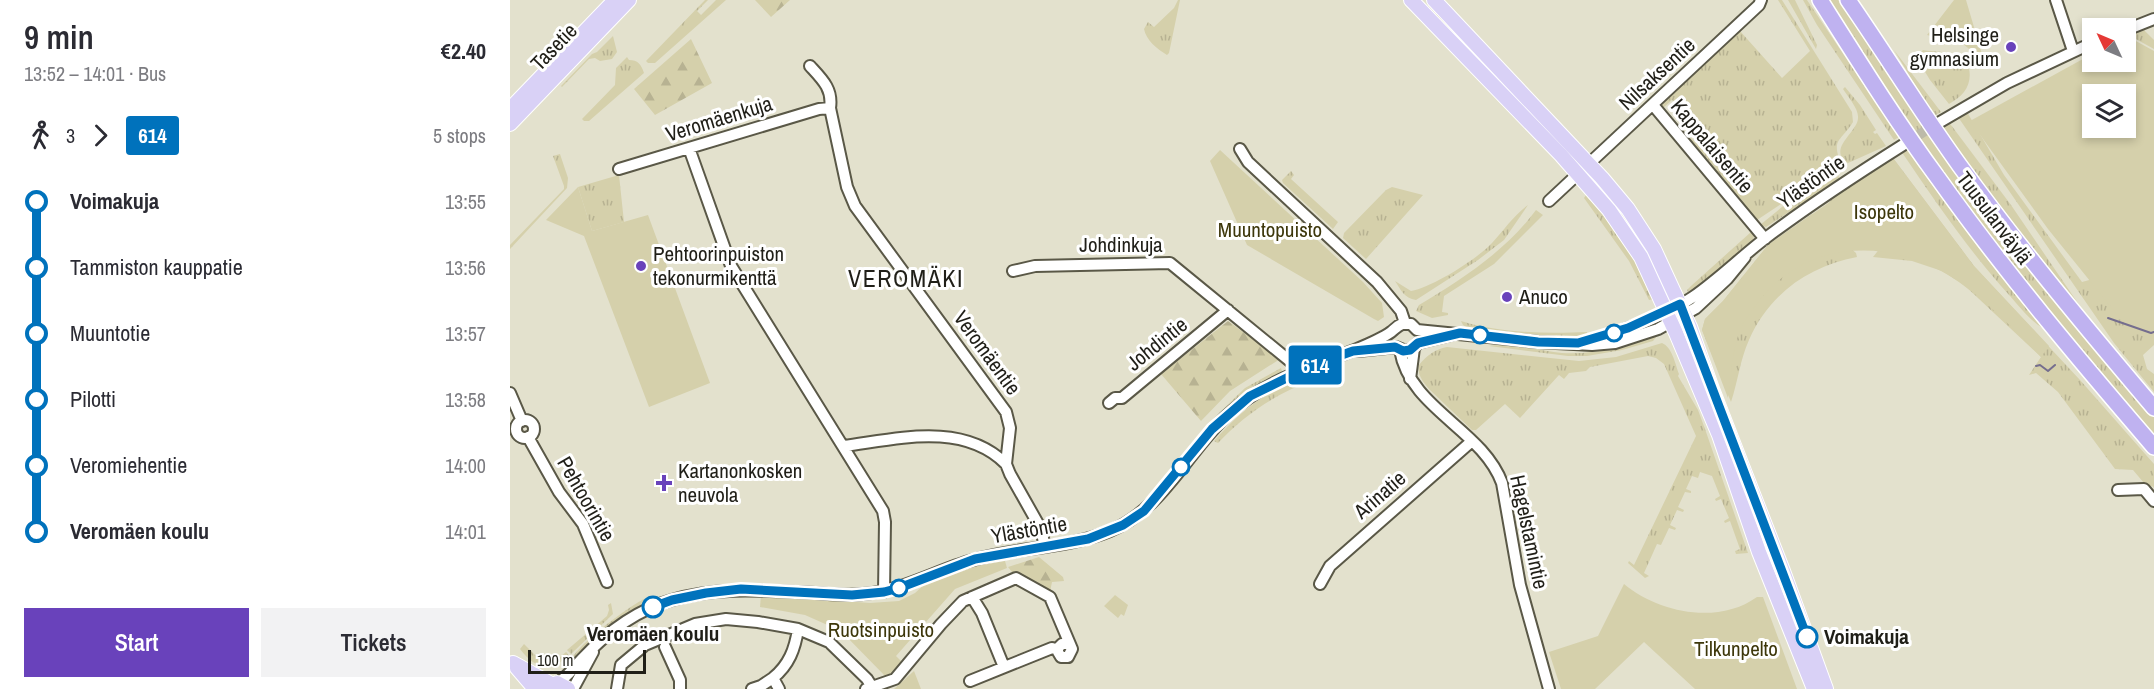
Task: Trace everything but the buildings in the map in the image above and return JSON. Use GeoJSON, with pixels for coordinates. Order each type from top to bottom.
{"type":"FeatureCollection","features":[{"type":"Feature","properties":{"kind":"highway","name":"Tuusulanväylä"},"geometry":{"type":"LineString","coordinates":[[1820,0],[1897,120],[1982,237],[2046,319],[2154,447]]}},
{"type":"Feature","properties":{"kind":"highway","name":"Tuusulanväylä"},"geometry":{"type":"LineString","coordinates":[[1848,0],[1919,107],[2002,222],[2065,303],[2154,408]]}},
{"type":"Feature","properties":{"kind":"main road","name":"Tasetie"},"geometry":{"type":"LineString","coordinates":[[510,109],[615,0]]}},
{"type":"Feature","properties":{"kind":"main road","name":"Tasetie"},"geometry":{"type":"LineString","coordinates":[[510,124],[629,0]]}},
{"type":"Feature","properties":{"kind":"main road"},"geometry":{"type":"LineString","coordinates":[[1411,0],[1503,93],[1579,175],[1609,210],[1641,257],[1719,435],[1759,552],[1814,689]]}},
{"type":"Feature","properties":{"kind":"main road"},"geometry":{"type":"LineString","coordinates":[[1434,0],[1590,164],[1642,228],[1682,310],[1826,689]]}},
{"type":"Feature","properties":{"kind":"main road"},"geometry":{"type":"LineString","coordinates":[[512,661],[555,686]]}},
{"type":"Feature","properties":{"kind":"main road"},"geometry":{"type":"LineString","coordinates":[[512,661],[535,689]]}},
{"type":"Feature","properties":{"kind":"street","name":"Nilsaksentie"},"geometry":{"type":"LineString","coordinates":[[1549,201],[1759,5],[1761,0]]}},
{"type":"Feature","properties":{"kind":"street"},"geometry":{"type":"LineString","coordinates":[[2056,0],[2073,51]]}},
{"type":"Feature","properties":{"kind":"street"},"geometry":{"type":"LineString","coordinates":[[2136,26],[2154,19]]}},
{"type":"Feature","properties":{"kind":"street"},"geometry":{"type":"LineString","coordinates":[[1940,122],[1988,93],[2082,47]]}},
{"type":"Feature","properties":{"kind":"street","name":"Veromäentie"},"geometry":{"type":"LineString","coordinates":[[810,66],[829,89],[830,108],[847,187],[855,206],[1006,412],[1010,428],[1006,464]]}},
{"type":"Feature","properties":{"kind":"street","name":"Kappalaisentie"},"geometry":{"type":"LineString","coordinates":[[1653,105],[1765,238]]}},
{"type":"Feature","properties":{"kind":"street","name":"Veromäenkuja"},"geometry":{"type":"LineString","coordinates":[[619,169],[819,109],[830,108]]}},
{"type":"Feature","properties":{"kind":"street","name":"Ylästöntie"},"geometry":{"type":"LineString","coordinates":[[555,686],[620,624],[672,600],[741,589],[852,595],[884,592],[975,559],[1098,535],[1123,525],[1160,494],[1202,440],[1232,410],[1250,396],[1298,371],[1353,351],[1398,327],[1411,324],[1417,330],[1592,345],[1615,343],[1658,329],[1669,317],[1682,310],[1694,296],[1745,257],[1765,238],[1831,191],[1903,145]]}},
{"type":"Feature","properties":{"kind":"street"},"geometry":{"type":"LineString","coordinates":[[689,148],[731,266],[883,511],[885,522],[884,592]]}},
{"type":"Feature","properties":{"kind":"street"},"geometry":{"type":"LineString","coordinates":[[1240,148],[1248,162],[1377,282],[1401,311],[1398,327],[1392,339],[1398,348]]}},
{"type":"Feature","properties":{"kind":"street","name":"Johdinkuja"},"geometry":{"type":"LineString","coordinates":[[1013,271],[1035,266],[1170,263],[1291,362],[1298,371]]}},
{"type":"Feature","properties":{"kind":"street","name":"Johdintie"},"geometry":{"type":"LineString","coordinates":[[1109,402],[1115,398],[1122,399],[1228,310]]}},
{"type":"Feature","properties":{"kind":"street"},"geometry":{"type":"LineString","coordinates":[[1410,379],[1417,330]]}},
{"type":"Feature","properties":{"kind":"street","name":"Ylästöntie"},"geometry":{"type":"LineString","coordinates":[[1353,351],[1398,348],[1406,351],[1416,345],[1460,333]]}},
{"type":"Feature","properties":{"kind":"street","name":"Hagelstamintie"},"geometry":{"type":"LineString","coordinates":[[1398,348],[1403,365],[1415,387],[1473,441],[1493,464],[1502,483],[1520,585],[1549,689]]}},
{"type":"Feature","properties":{"kind":"street"},"geometry":{"type":"LineString","coordinates":[[510,393],[522,421]]}},
{"type":"Feature","properties":{"kind":"street"},"geometry":{"type":"LineString","coordinates":[[522,421],[529,421],[532,425],[533,430],[528,437],[513,434],[517,424],[522,421]]}},
{"type":"Feature","properties":{"kind":"street","name":"Pehtoorintie"},"geometry":{"type":"LineString","coordinates":[[528,437],[559,492],[583,524],[607,582]]}},
{"type":"Feature","properties":{"kind":"street"},"geometry":{"type":"LineString","coordinates":[[844,446],[916,437],[954,438],[987,450],[1006,464],[1041,529],[1045,547]]}},
{"type":"Feature","properties":{"kind":"street","name":"Arinatie"},"geometry":{"type":"LineString","coordinates":[[1320,584],[1330,566],[1473,441]]}},
{"type":"Feature","properties":{"kind":"street"},"geometry":{"type":"LineString","coordinates":[[2118,490],[2144,489],[2154,501]]}},
{"type":"Feature","properties":{"kind":"street"},"geometry":{"type":"LineString","coordinates":[[617,689],[621,665],[645,645],[663,643],[695,624],[726,619],[798,629],[835,647],[869,688],[895,680],[963,601],[1016,578],[1050,597],[1069,644],[1062,644],[1058,650],[1052,648],[969,681]]}},
{"type":"Feature","properties":{"kind":"street"},"geometry":{"type":"LineString","coordinates":[[972,597],[982,613],[1004,668]]}},
{"type":"Feature","properties":{"kind":"street"},"geometry":{"type":"LineString","coordinates":[[752,689],[773,678],[786,664],[793,654],[798,629]]}},
{"type":"Feature","properties":{"kind":"street"},"geometry":{"type":"LineString","coordinates":[[663,643],[680,680],[680,689]]}},
{"type":"Feature","properties":{"kind":"street","name":"Ylästöntie"},"geometry":{"type":"LineString","coordinates":[[573,689],[595,648]]}},
{"type":"Feature","properties":{"kind":"street"},"geometry":{"type":"LineString","coordinates":[[773,678],[779,689]]}},
{"type":"Feature","properties":{"kind":"green space"},"geometry":{"type":"Polygon","coordinates":[[[705,0],[708,0],[697,11],[701,15],[716,0],[726,0],[655,63],[648,63],[646,61],[705,0]]]}},
{"type":"Feature","properties":{"kind":"green space"},"geometry":{"type":"Polygon","coordinates":[[[755,0],[790,0],[771,17],[755,0]]]}},
{"type":"Feature","properties":{"kind":"green space"},"geometry":{"type":"Polygon","coordinates":[[[1180,0],[1167,55],[1152,44],[1144,29],[1148,22],[1154,27],[1174,8],[1180,0]]]}},
{"type":"Feature","properties":{"kind":"green space"},"geometry":{"type":"Polygon","coordinates":[[[1778,0],[1782,0],[1852,112],[1853,122],[1838,142],[1837,151],[1842,167],[1840,170],[1802,190],[1757,220],[1687,140],[1691,138],[1702,149],[1712,140],[1672,100],[1663,108],[1661,105],[1737,30],[1782,78],[1810,51],[1778,0]]]}},
{"type":"Feature","properties":{"kind":"green space"},"geometry":{"type":"Polygon","coordinates":[[[1788,0],[1795,0],[1817,45],[1816,49],[1788,0]]]}},
{"type":"Feature","properties":{"kind":"green space"},"geometry":{"type":"Polygon","coordinates":[[[1803,0],[1807,0],[1899,137],[1894,140],[1817,25],[1803,0]]]}},
{"type":"Feature","properties":{"kind":"green space"},"geometry":{"type":"Polygon","coordinates":[[[1828,0],[1838,0],[1947,162],[2106,361],[2154,417],[2154,438],[2086,360],[1937,169],[1828,0]]]}},
{"type":"Feature","properties":{"kind":"green space"},"geometry":{"type":"Polygon","coordinates":[[[1954,0],[1966,0],[1984,61],[1963,44],[1927,35],[1954,0]]]}},
{"type":"Feature","properties":{"kind":"green space"},"geometry":{"type":"Polygon","coordinates":[[[1439,12],[1572,152],[1569,154],[1434,17],[1439,12]]]}},
{"type":"Feature","properties":{"kind":"green space"},"geometry":{"type":"Polygon","coordinates":[[[2144,30],[2154,40],[2154,49],[2136,39],[2136,33],[2144,30]]]}},
{"type":"Feature","properties":{"kind":"green space"},"geometry":{"type":"Polygon","coordinates":[[[613,36],[617,52],[612,59],[600,61],[595,58],[589,59],[561,86],[592,54],[613,36]]]}},
{"type":"Feature","properties":{"kind":"green space"},"geometry":{"type":"Polygon","coordinates":[[[691,39],[712,83],[655,115],[634,89],[691,39]]]}},
{"type":"Feature","properties":{"kind":"green space"},"geometry":{"type":"Polygon","coordinates":[[[2136,41],[2154,51],[2154,332],[2128,328],[2048,229],[1970,121],[2082,59],[2082,72],[2136,72],[2136,41]]]}},
{"type":"Feature","properties":{"kind":"green space"},"geometry":{"type":"Polygon","coordinates":[[[1894,50],[1941,112],[1934,116],[1894,50]]]}},
{"type":"Feature","properties":{"kind":"green space"},"geometry":{"type":"Polygon","coordinates":[[[1923,50],[1957,55],[1966,61],[1969,82],[1964,92],[1949,104],[1916,57],[1923,50]]]}},
{"type":"Feature","properties":{"kind":"green space"},"geometry":{"type":"Polygon","coordinates":[[[627,57],[639,63],[644,73],[589,121],[584,121],[582,119],[615,85],[616,68],[627,57]]]}},
{"type":"Feature","properties":{"kind":"green space"},"geometry":{"type":"Polygon","coordinates":[[[1845,87],[1876,130],[1873,132],[1877,133],[1886,146],[1848,163],[1842,158],[1841,146],[1857,123],[1858,114],[1843,89],[1845,87]]]}},
{"type":"Feature","properties":{"kind":"green space"},"geometry":{"type":"Polygon","coordinates":[[[1967,112],[2004,175],[2082,282],[2154,262],[2154,345],[2143,355],[2147,369],[2154,374],[2154,392],[2114,343],[1958,117],[1967,112]]]}},
{"type":"Feature","properties":{"kind":"green space"},"geometry":{"type":"Polygon","coordinates":[[[1948,121],[2011,205],[2086,315],[1983,186],[1940,125],[1948,121]]]}},
{"type":"Feature","properties":{"kind":"green space"},"geometry":{"type":"Polygon","coordinates":[[[1906,148],[1972,240],[2043,328],[2025,313],[1966,244],[1901,151],[1906,148]]]}},
{"type":"Feature","properties":{"kind":"green space","name":"Muuntopuisto"},"geometry":{"type":"Polygon","coordinates":[[[1220,150],[1363,282],[1382,303],[1384,317],[1378,321],[1374,319],[1247,245],[1210,161],[1220,150]]]}},
{"type":"Feature","properties":{"kind":"green space"},"geometry":{"type":"Polygon","coordinates":[[[560,154],[568,178],[567,188],[510,249],[510,245],[564,189],[553,156],[560,154]]]}},
{"type":"Feature","properties":{"kind":"green space"},"geometry":{"type":"Polygon","coordinates":[[[1893,158],[1974,266],[2154,464],[2154,488],[2152,486],[2149,489],[2133,470],[2115,469],[2058,392],[2036,373],[2029,375],[2041,357],[1963,284],[1942,271],[1912,261],[1873,257],[1881,247],[1823,210],[1839,190],[1893,158]]]}},
{"type":"Feature","properties":{"kind":"green space","name":"Isopelto"},"geometry":{"type":"Polygon","coordinates":[[[1893,158],[1974,266],[2049,346],[2041,357],[1967,288],[1941,271],[1918,260],[1869,251],[1844,252],[1821,257],[1798,267],[1778,281],[1760,300],[1744,322],[1737,338],[1728,398],[1702,330],[1705,319],[1723,301],[1768,245],[1893,158]]]}},
{"type":"Feature","properties":{"kind":"green space"},"geometry":{"type":"Polygon","coordinates":[[[1291,171],[1294,175],[1291,179],[1338,222],[1333,229],[1283,183],[1282,180],[1291,171]]]}},
{"type":"Feature","properties":{"kind":"green space"},"geometry":{"type":"Polygon","coordinates":[[[619,175],[624,222],[592,231],[578,187],[619,175]]]}},
{"type":"Feature","properties":{"kind":"green space"},"geometry":{"type":"Polygon","coordinates":[[[1839,176],[1834,183],[1766,227],[1760,225],[1787,203],[1839,176]]]}},
{"type":"Feature","properties":{"kind":"green space"},"geometry":{"type":"Polygon","coordinates":[[[578,187],[592,231],[648,215],[710,383],[649,407],[584,236],[546,220],[578,187]]]}},
{"type":"Feature","properties":{"kind":"green space"},"geometry":{"type":"Polygon","coordinates":[[[1392,187],[1423,195],[1366,259],[1343,238],[1344,233],[1386,190],[1392,187]]]}},
{"type":"Feature","properties":{"kind":"green space"},"geometry":{"type":"Polygon","coordinates":[[[1588,192],[1608,217],[1625,244],[1654,299],[1649,300],[1629,261],[1584,198],[1588,192]]]}},
{"type":"Feature","properties":{"kind":"green space"},"geometry":{"type":"Polygon","coordinates":[[[1528,205],[1504,240],[1478,260],[1416,300],[1406,295],[1395,281],[1411,291],[1442,278],[1466,264],[1485,249],[1528,205]]]}},
{"type":"Feature","properties":{"kind":"green space"},"geometry":{"type":"Polygon","coordinates":[[[1536,210],[1543,215],[1494,264],[1444,296],[1442,312],[1448,315],[1432,318],[1416,311],[1419,305],[1467,274],[1497,251],[1536,210]]]}},
{"type":"Feature","properties":{"kind":"green space"},"geometry":{"type":"Polygon","coordinates":[[[1812,214],[1856,253],[1857,257],[1839,261],[1807,275],[1779,296],[1757,324],[1749,340],[1731,402],[1702,330],[1705,319],[1723,301],[1768,245],[1812,214]]]}},
{"type":"Feature","properties":{"kind":"green space"},"geometry":{"type":"Polygon","coordinates":[[[1751,232],[1754,235],[1753,241],[1699,287],[1688,292],[1691,286],[1751,232]]]}},
{"type":"Feature","properties":{"kind":"green space"},"geometry":{"type":"Polygon","coordinates":[[[1228,321],[1280,359],[1230,391],[1201,421],[1161,374],[1228,321]]]}},
{"type":"Feature","properties":{"kind":"green space"},"geometry":{"type":"Polygon","coordinates":[[[1461,321],[1507,330],[1540,333],[1587,332],[1587,335],[1561,339],[1530,337],[1469,329],[1461,321]]]}},
{"type":"Feature","properties":{"kind":"green space"},"geometry":{"type":"Polygon","coordinates":[[[1657,336],[1653,341],[1622,350],[1587,356],[1568,356],[1489,346],[1586,353],[1657,336]]]}},
{"type":"Feature","properties":{"kind":"green space"},"geometry":{"type":"Polygon","coordinates":[[[1662,343],[1671,352],[1678,376],[1698,410],[1748,553],[1736,554],[1735,551],[1740,549],[1730,521],[1725,523],[1724,521],[1729,518],[1721,499],[1716,501],[1715,499],[1720,496],[1712,476],[1700,472],[1698,478],[1692,476],[1686,489],[1691,493],[1685,492],[1678,507],[1684,510],[1683,512],[1677,510],[1670,525],[1676,528],[1675,530],[1669,528],[1661,545],[1657,544],[1644,573],[1649,576],[1645,578],[1628,563],[1629,561],[1634,565],[1696,436],[1664,364],[1648,356],[1590,367],[1586,371],[1569,373],[1564,379],[1559,375],[1520,418],[1505,404],[1476,430],[1472,430],[1429,389],[1419,372],[1419,365],[1428,356],[1447,347],[1579,361],[1616,357],[1662,343]]]}},
{"type":"Feature","properties":{"kind":"green space"},"geometry":{"type":"Polygon","coordinates":[[[1281,368],[1283,374],[1219,417],[1217,415],[1245,388],[1281,368]]]}},
{"type":"Feature","properties":{"kind":"green space"},"geometry":{"type":"Polygon","coordinates":[[[1310,378],[1312,381],[1261,406],[1218,443],[1214,441],[1245,410],[1269,393],[1282,386],[1310,378]]]}},
{"type":"Feature","properties":{"kind":"green space"},"geometry":{"type":"Polygon","coordinates":[[[1039,557],[1063,577],[1064,581],[1052,582],[1050,592],[1020,573],[1012,572],[1008,567],[1039,557]]]}},
{"type":"Feature","properties":{"kind":"green space","name":"Ruotsinpuisto"},"geometry":{"type":"Polygon","coordinates":[[[1005,561],[1007,568],[955,589],[896,656],[904,664],[887,678],[841,631],[805,615],[760,607],[761,595],[870,603],[899,601],[915,593],[926,583],[951,573],[986,562],[1005,561]]]}},
{"type":"Feature","properties":{"kind":"green space","name":"Tilkunpelto"},"geometry":{"type":"Polygon","coordinates":[[[1624,584],[1654,602],[1689,612],[1725,611],[1742,606],[1757,597],[1763,597],[1797,689],[1695,689],[1644,642],[1595,689],[1561,689],[1549,652],[1598,636],[1624,584]]]}},
{"type":"Feature","properties":{"kind":"green space"},"geometry":{"type":"Polygon","coordinates":[[[1115,595],[1128,605],[1124,616],[1121,614],[1118,618],[1104,606],[1115,595]]]}},
{"type":"Feature","properties":{"kind":"green space"},"geometry":{"type":"Polygon","coordinates":[[[644,599],[645,602],[601,633],[569,666],[579,649],[589,639],[644,599]]]}},
{"type":"Feature","properties":{"kind":"green space"},"geometry":{"type":"Polygon","coordinates":[[[611,603],[613,614],[571,654],[567,650],[607,616],[608,605],[611,603]]]}},
{"type":"Feature","properties":{"kind":"green space"},"geometry":{"type":"Polygon","coordinates":[[[524,644],[545,665],[552,664],[566,652],[569,656],[555,664],[543,666],[526,656],[520,649],[524,644]]]}},
{"type":"Feature","properties":{"kind":"green space"},"geometry":{"type":"Polygon","coordinates":[[[914,671],[921,689],[894,689],[914,671]]]}},
{"type":"Feature","properties":{"kind":"waterway"},"geometry":{"type":"LineString","coordinates":[[2108,318],[2151,333],[2154,332]]}},
{"type":"Feature","properties":{"kind":"waterway"},"geometry":{"type":"LineString","coordinates":[[2036,366],[2040,365],[2048,371],[2055,365]]}},
{"type":"Feature","properties":{"kind":"tunnel"},"geometry":{"type":"LineString","coordinates":[[1906,143],[1936,124]]}},
{"type":"Feature","properties":{"kind":"bus line","name":"614"},"geometry":{"type":"LineString","coordinates":[[653,607],[672,600],[706,593],[741,589],[852,595],[884,592],[975,559],[1088,539],[1123,525],[1144,511],[1202,440],[1232,410],[1250,396],[1298,371],[1353,351],[1395,347],[1403,351],[1410,350],[1418,343],[1460,333],[1538,342],[1578,343],[1628,328],[1680,304],[1807,637]]}},
{"type":"Feature","properties":{"kind":"place","name":"Helsinge gymnasium"},"geometry":{"type":"Point","coordinates":[2011,47]}},
{"type":"Feature","properties":{"kind":"place","name":"Pehtoorinpuiston tekonurmikenttä"},"geometry":{"type":"Point","coordinates":[641,266]}},
{"type":"Feature","properties":{"kind":"place","name":"Anuco"},"geometry":{"type":"Point","coordinates":[1507,297]}},
{"type":"Feature","properties":{"kind":"place","name":"Kartanonkosken neuvola"},"geometry":{"type":"Point","coordinates":[664,483]}},
{"type":"Feature","properties":{"kind":"place","name":"Veromäen koulu"},"geometry":{"type":"Point","coordinates":[653,607]}},
{"type":"Feature","properties":{"kind":"place","name":"Voimakuja"},"geometry":{"type":"Point","coordinates":[1807,637]}},
{"type":"Feature","properties":{"kind":"district","name":"VEROMÄKI"},"geometry":{"type":"Point","coordinates":[906,279]}}]}
